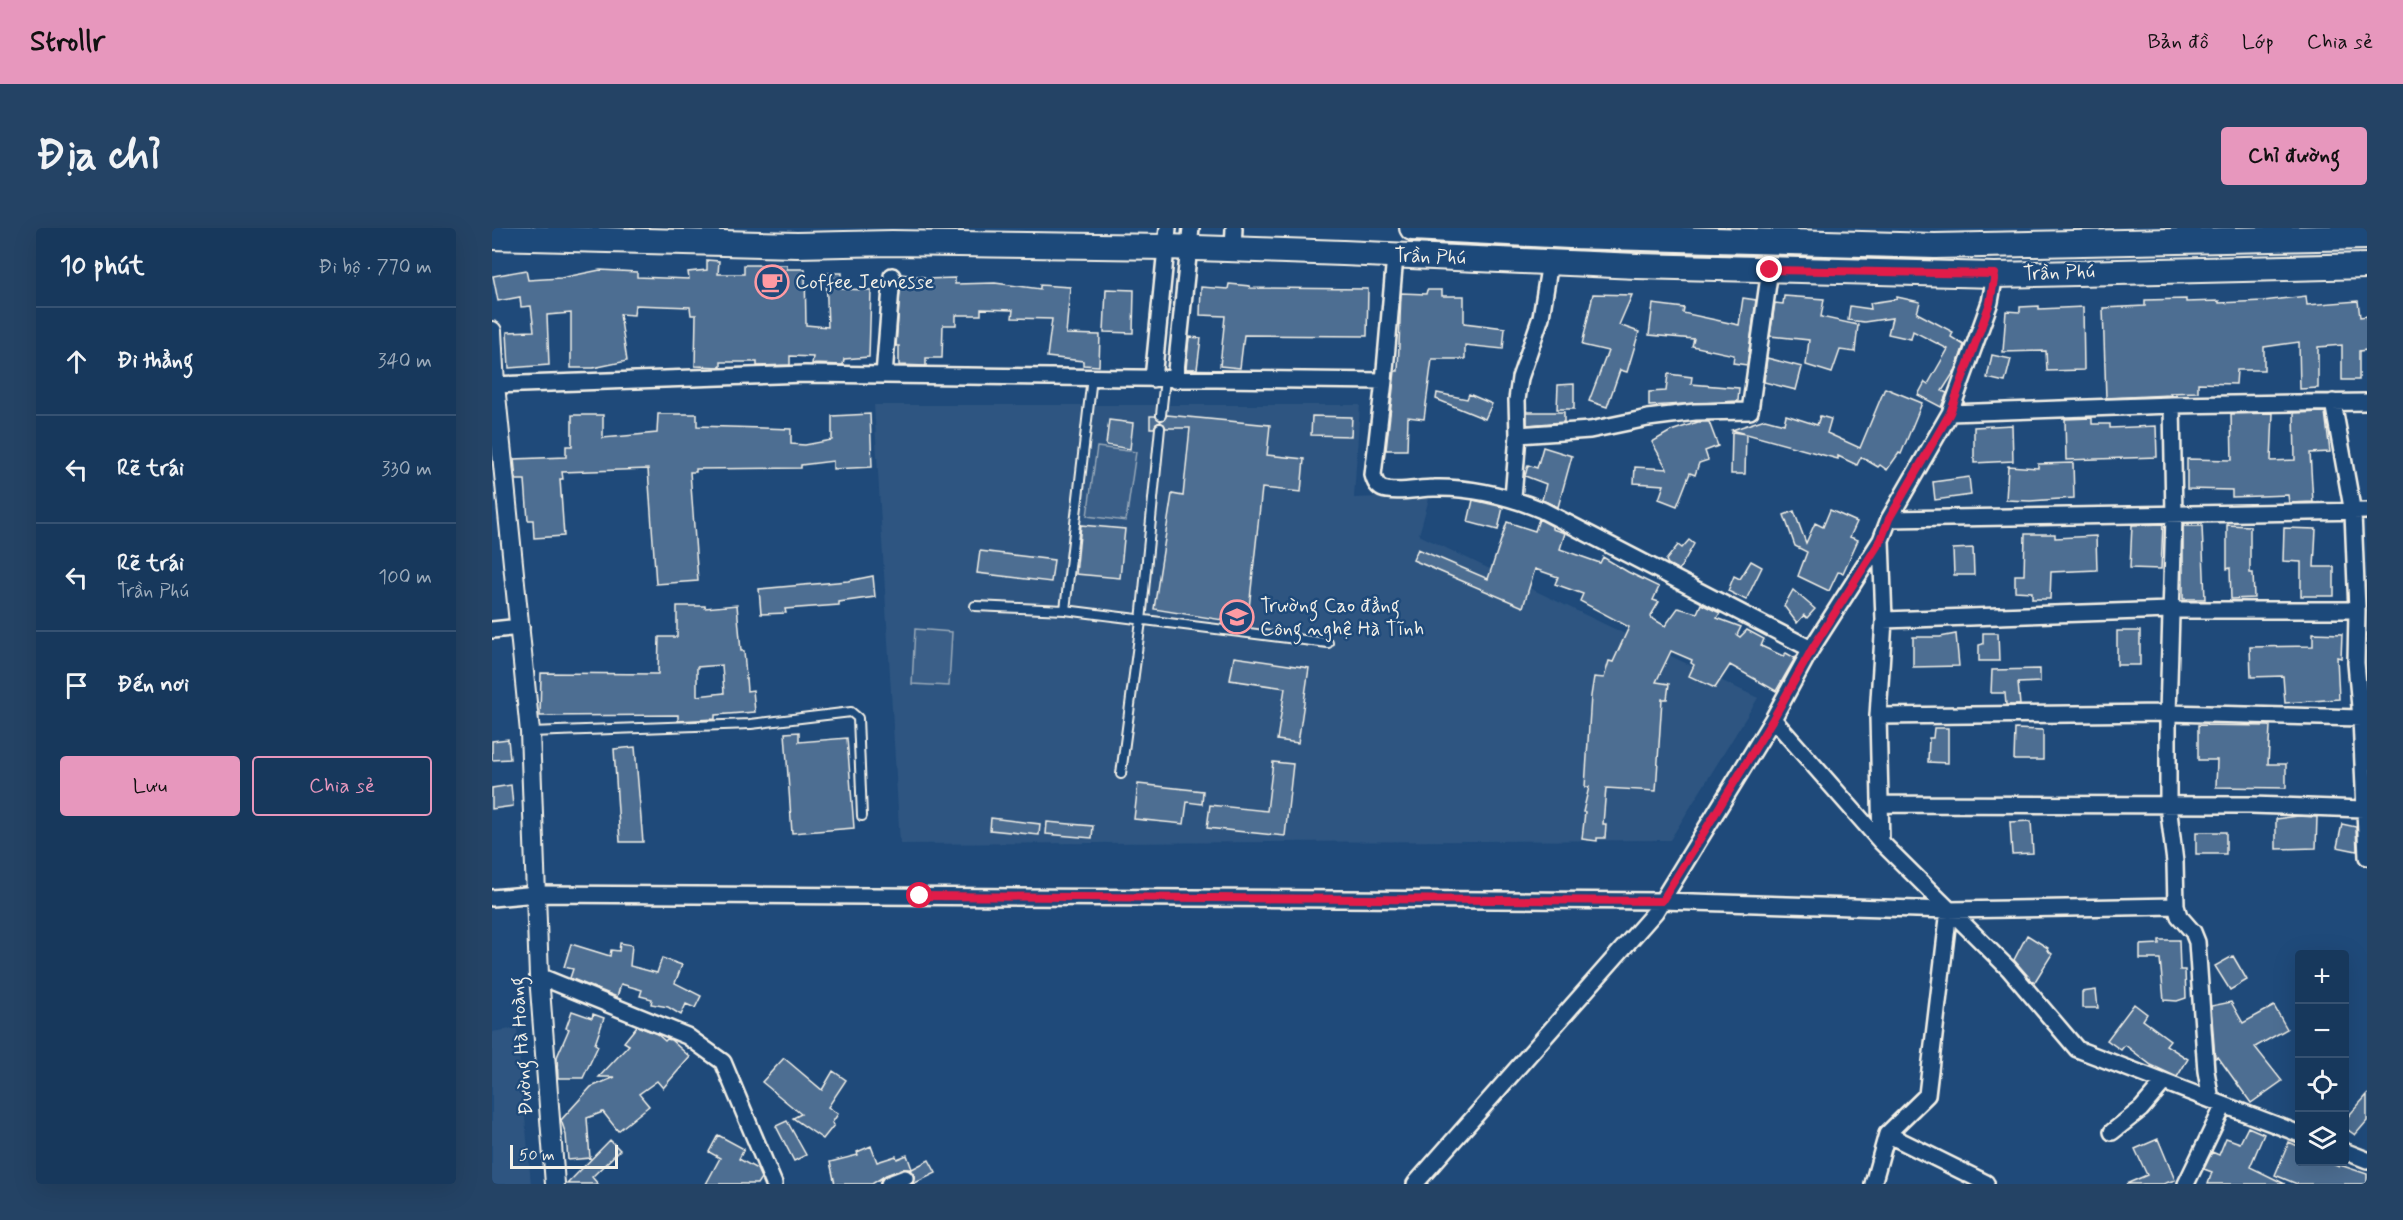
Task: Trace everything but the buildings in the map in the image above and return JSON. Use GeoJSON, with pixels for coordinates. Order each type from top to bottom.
{"type":"FeatureCollection","features":[{"type":"Feature","properties":{"kind":"main road","name":"Trần Phú"},"geometry":{"type":"LineString","coordinates":[[1412,228],[1570,236],[1801,236],[1935,246],[2246,234],[2367,237]]}},
{"type":"Feature","properties":{"kind":"main road","name":"Trần Phú"},"geometry":{"type":"LineString","coordinates":[[492,237],[786,244],[1233,239],[1395,256],[1770,270],[1995,274],[2367,266]]}},
{"type":"Feature","properties":{"kind":"street"},"geometry":{"type":"LineString","coordinates":[[1164,379],[1179,238]]}},
{"type":"Feature","properties":{"kind":"street"},"geometry":{"type":"LineString","coordinates":[[1164,379],[1179,238]]}},
{"type":"Feature","properties":{"kind":"street"},"geometry":{"type":"LineString","coordinates":[[1395,256],[1373,475],[1375,483],[1380,488],[1388,491],[1436,488],[1475,491],[1513,498],[1542,510],[1812,649]]}},
{"type":"Feature","properties":{"kind":"street"},"geometry":{"type":"LineString","coordinates":[[1513,498],[1520,378],[1541,317],[1550,262]]}},
{"type":"Feature","properties":{"kind":"street"},"geometry":{"type":"LineString","coordinates":[[1518,435],[1590,430],[1648,418],[1695,412],[1750,411],[1770,270]]}},
{"type":"Feature","properties":{"kind":"street"},"geometry":{"type":"LineString","coordinates":[[1415,1184],[1655,912],[1773,719],[1812,649],[1881,540],[1889,519],[1950,413],[1990,303],[1995,274]]}},
{"type":"Feature","properties":{"kind":"street"},"geometry":{"type":"LineString","coordinates":[[884,375],[892,276]]}},
{"type":"Feature","properties":{"kind":"street","name":"Đường Hà Hoàng"},"geometry":{"type":"LineString","coordinates":[[492,331],[494,385],[521,627],[530,732],[539,976],[555,1184]]}},
{"type":"Feature","properties":{"kind":"street"},"geometry":{"type":"LineString","coordinates":[[494,385],[805,374],[1384,381]]}},
{"type":"Feature","properties":{"kind":"street"},"geometry":{"type":"LineString","coordinates":[[2334,402],[2360,512],[2356,663],[2361,718],[2363,808],[2367,857]]}},
{"type":"Feature","properties":{"kind":"street"},"geometry":{"type":"LineString","coordinates":[[1950,413],[2172,405],[2367,402]]}},
{"type":"Feature","properties":{"kind":"street"},"geometry":{"type":"LineString","coordinates":[[2172,405],[2174,516],[2170,610],[2168,805],[2175,862],[2176,906],[2179,916],[2193,932],[2197,942],[2205,1071],[2218,1103],[2186,1184]]}},
{"type":"Feature","properties":{"kind":"street"},"geometry":{"type":"LineString","coordinates":[[1889,519],[2360,512]]}},
{"type":"Feature","properties":{"kind":"street"},"geometry":{"type":"LineString","coordinates":[[1881,540],[1884,620],[1878,716],[1881,842]]}},
{"type":"Feature","properties":{"kind":"street"},"geometry":{"type":"LineString","coordinates":[[1884,620],[2170,610],[2357,610]]}},
{"type":"Feature","properties":{"kind":"street"},"geometry":{"type":"LineString","coordinates":[[492,630],[521,627]]}},
{"type":"Feature","properties":{"kind":"street"},"geometry":{"type":"LineString","coordinates":[[1878,716],[2168,713],[2361,718]]}},
{"type":"Feature","properties":{"kind":"street"},"geometry":{"type":"LineString","coordinates":[[1773,719],[1881,842],[2009,969],[2077,1049],[2295,1132]]}},
{"type":"Feature","properties":{"kind":"street"},"geometry":{"type":"LineString","coordinates":[[1881,804],[2363,808]]}},
{"type":"Feature","properties":{"kind":"street"},"geometry":{"type":"LineString","coordinates":[[492,898],[537,894],[1662,901],[1949,910],[2176,906]]}},
{"type":"Feature","properties":{"kind":"street"},"geometry":{"type":"LineString","coordinates":[[1874,1184],[1887,1134],[1927,1095],[1949,910]]}},
{"type":"Feature","properties":{"kind":"street"},"geometry":{"type":"LineString","coordinates":[[539,976],[687,1036],[723,1062],[774,1184]]}},
{"type":"Feature","properties":{"kind":"street"},"geometry":{"type":"LineString","coordinates":[[2112,1132],[2141,1109],[2164,1082]]}},
{"type":"Feature","properties":{"kind":"street"},"geometry":{"type":"LineString","coordinates":[[1887,1134],[1987,1184]]}},
{"type":"Feature","properties":{"kind":"street"},"geometry":{"type":"LineString","coordinates":[[2349,1153],[2367,1160]]}},
{"type":"Feature","properties":{"kind":"street"},"geometry":{"type":"LineString","coordinates":[[889,1184],[905,1178]]}},
{"type":"Feature","properties":{"kind":"lane"},"geometry":{"type":"LineString","coordinates":[[1065,610],[1092,377]]}},
{"type":"Feature","properties":{"kind":"lane"},"geometry":{"type":"LineString","coordinates":[[1161,415],[1164,379]]}},
{"type":"Feature","properties":{"kind":"lane"},"geometry":{"type":"LineString","coordinates":[[1121,774],[1141,621],[1160,428]]}},
{"type":"Feature","properties":{"kind":"lane"},"geometry":{"type":"LineString","coordinates":[[975,606],[1065,610],[1328,643]]}},
{"type":"Feature","properties":{"kind":"lane"},"geometry":{"type":"LineString","coordinates":[[530,732],[751,724],[851,712],[858,718],[862,816]]}},
{"type":"Feature","properties":{"kind":"shaded area","name":"Trường Cao đẳng Công nghệ Hà Tĩnh"},"geometry":{"type":"Polygon","coordinates":[[[874,405],[1360,405],[1354,498],[1430,495],[1419,535],[1758,698],[1670,840],[900,844],[874,405]]]}},
{"type":"Feature","properties":{"kind":"shaded area"},"geometry":{"type":"Polygon","coordinates":[[[1097,447],[1136,452],[1126,521],[1087,516],[1097,447]]]}},
{"type":"Feature","properties":{"kind":"shaded area"},"geometry":{"type":"Polygon","coordinates":[[[915,629],[952,632],[949,686],[912,684],[915,629]]]}},
{"type":"Feature","properties":{"kind":"shaded area"},"geometry":{"type":"Polygon","coordinates":[[[517,1028],[531,1184],[492,1184],[492,1032],[517,1028]]]}},
{"type":"Feature","properties":{"kind":"place","name":"Coffee Jeunesse"},"geometry":{"type":"Point","coordinates":[772,282]}},
{"type":"Feature","properties":{"kind":"place","name":"Trường Cao đẳng Công nghệ Hà Tĩnh"},"geometry":{"type":"Point","coordinates":[1237,617]}},
{"type":"Feature","properties":{"kind":"route"},"geometry":{"type":"LineString","coordinates":[[920,896],[1662,901],[1773,719],[1812,649],[1881,540],[1889,519],[1950,413],[1990,303],[1995,274],[1770,270]]}}]}
